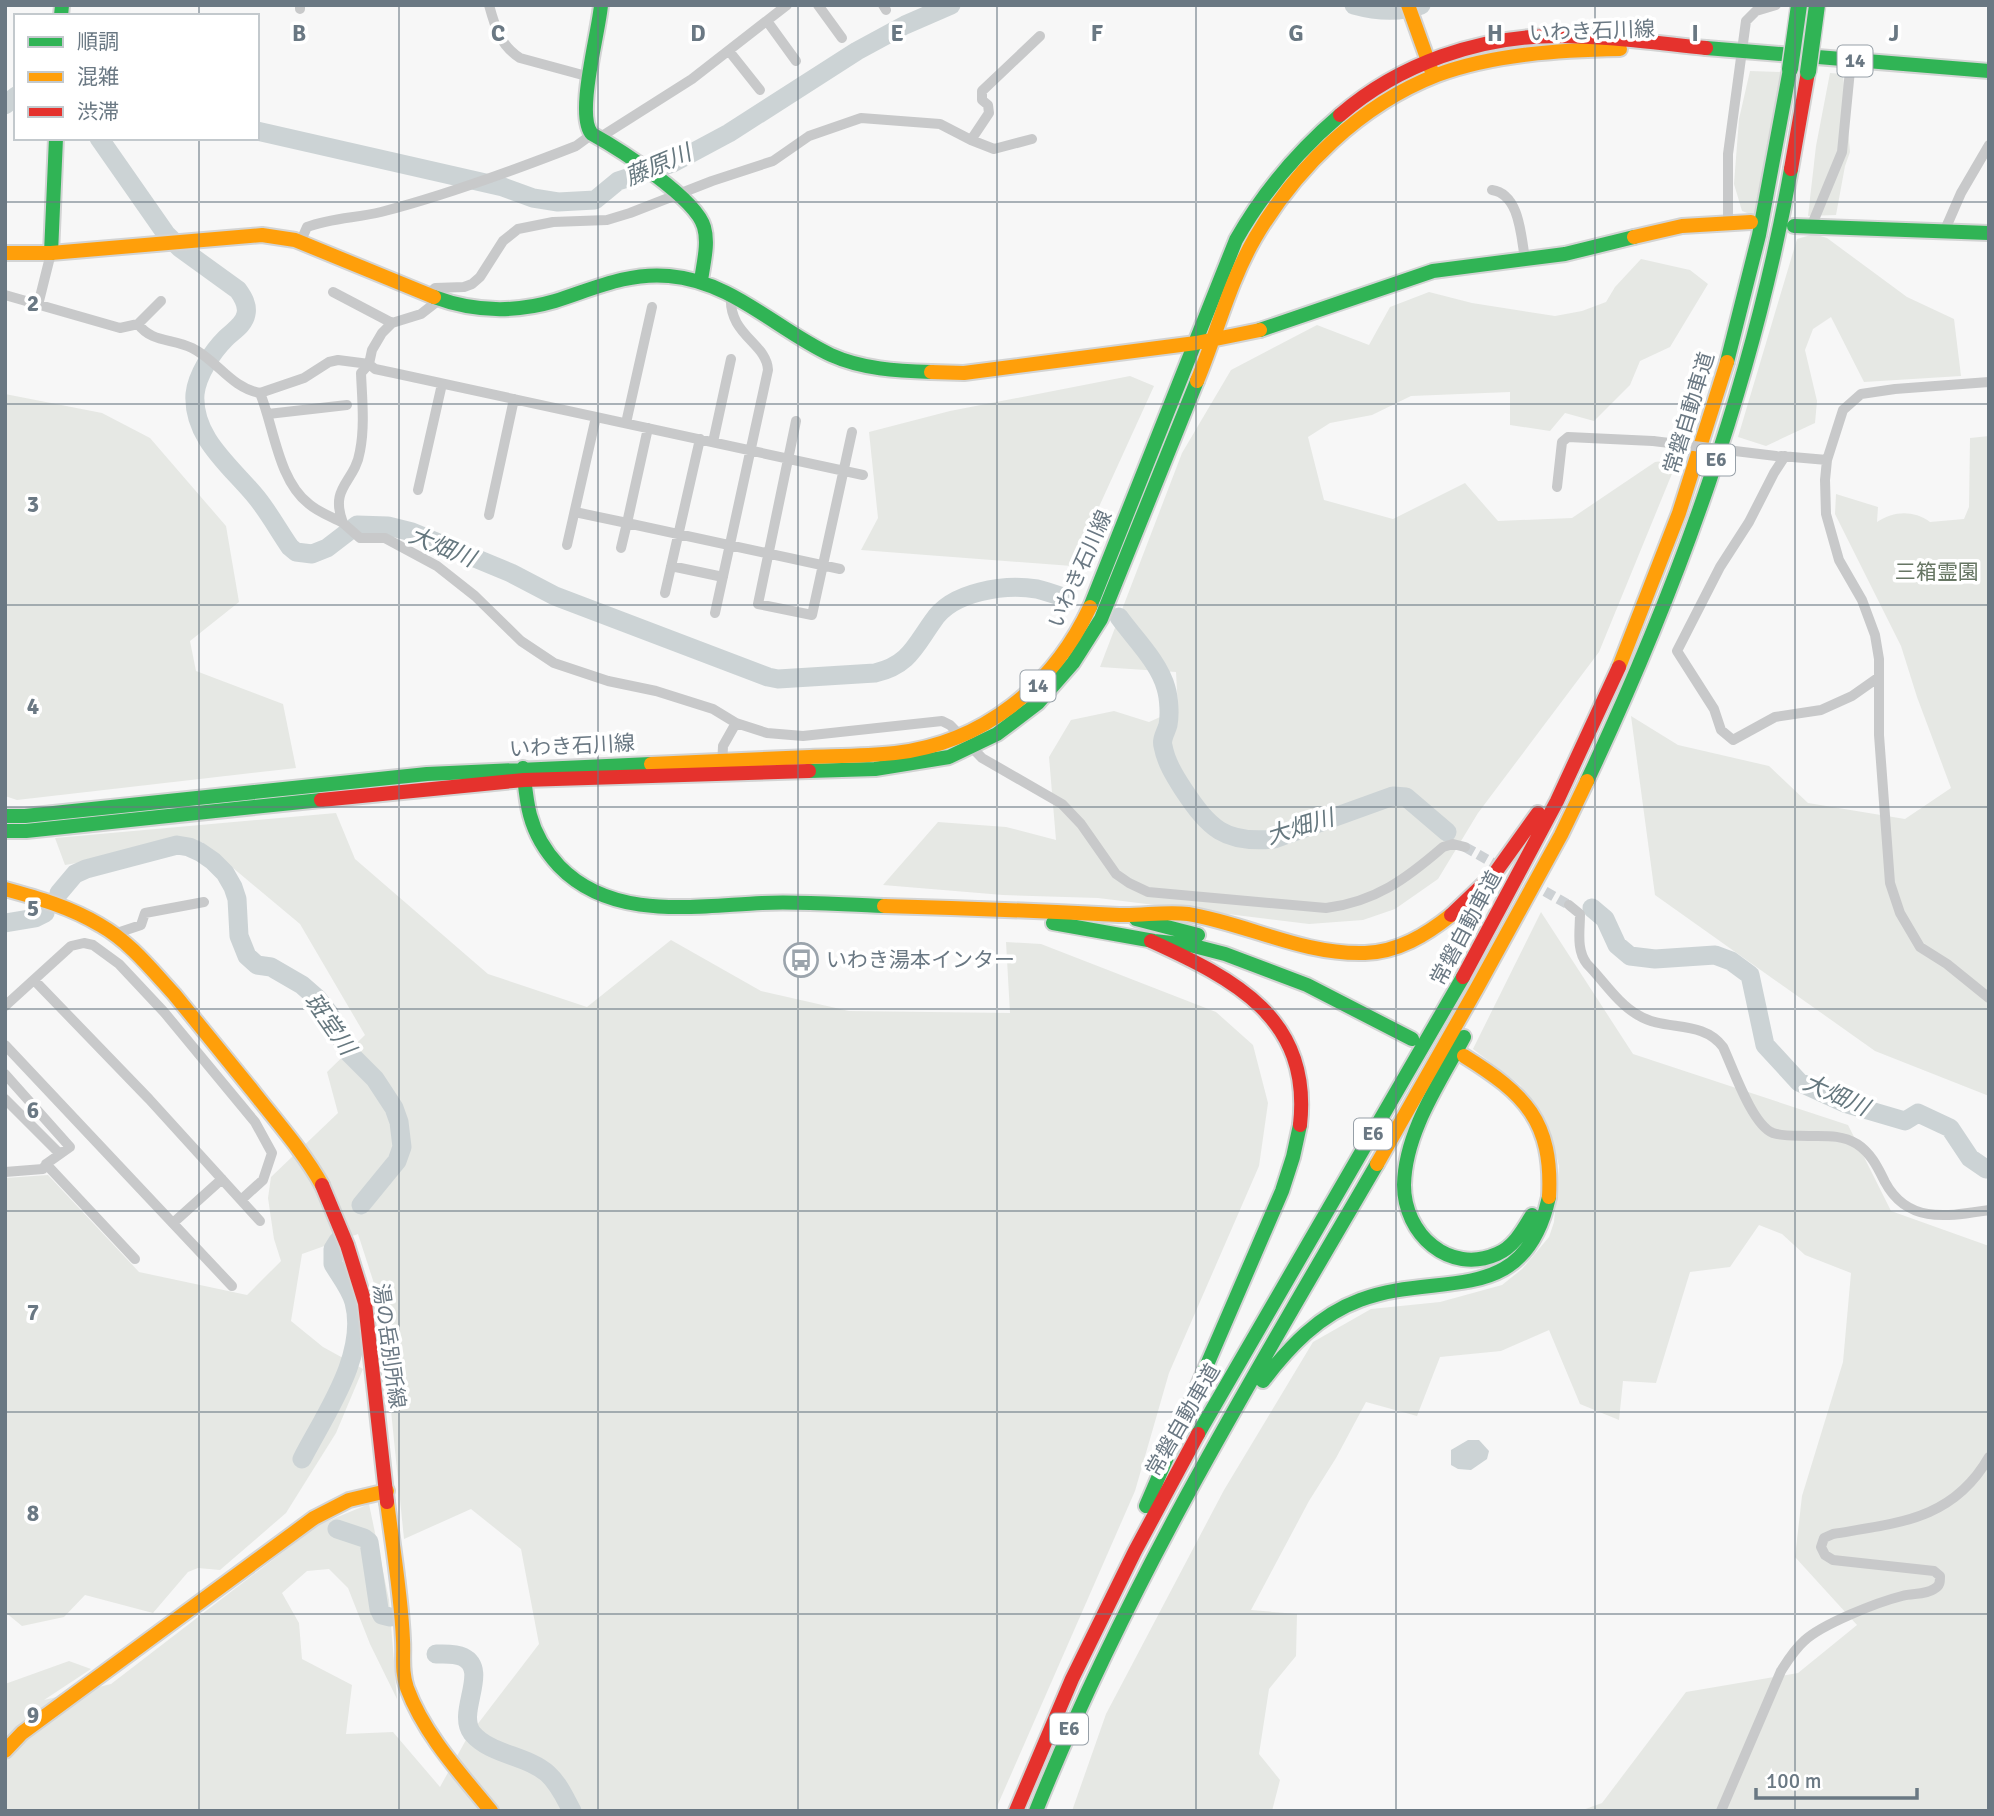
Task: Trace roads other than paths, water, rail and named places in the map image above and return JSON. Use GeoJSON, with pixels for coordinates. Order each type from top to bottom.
{"type":"FeatureCollection","features":[{"type":"Feature","properties":{"kind":"main road"},"geometry":{"type":"LineString","coordinates":[[601,5],[601,21],[585,112],[586,128],[676,193],[697,212],[704,224],[706,236],[701,281]]}},
{"type":"Feature","properties":{"kind":"main road"},"geometry":{"type":"LineString","coordinates":[[1408,5],[1431,69]]}},
{"type":"Feature","properties":{"kind":"main road","name":"常磐自動車道"},"geometry":{"type":"LineString","coordinates":[[1016,1811],[1080,1662],[1154,1515],[1451,999],[1527,859],[1588,737],[1648,597],[1677,518],[1735,333],[1764,213],[1799,5]]}},
{"type":"Feature","properties":{"kind":"main road","name":"常磐自動車道"},"geometry":{"type":"LineString","coordinates":[[1036,1811],[1067,1733],[1171,1521],[1460,1019],[1564,828],[1637,673],[1695,522],[1728,425],[1771,269],[1808,72],[1817,5]]}},
{"type":"Feature","properties":{"kind":"main road","name":"いわき石川線"},"geometry":{"type":"LineString","coordinates":[[5,816],[427,775],[722,767],[875,769],[915,765],[949,757],[1030,694],[1052,671],[1072,642],[1089,610],[1196,343],[1215,288],[1242,228],[1294,157],[1354,105],[1396,76],[1521,54],[1571,49],[1720,50],[1989,71]]}},
{"type":"Feature","properties":{"kind":"main road","name":"いわき石川線"},"geometry":{"type":"LineString","coordinates":[[966,742],[1019,720],[1055,687],[1083,652],[1101,619],[1214,339],[1239,270],[1261,229],[1290,188],[1319,155],[1353,124],[1431,69]]}},
{"type":"Feature","properties":{"kind":"main road"},"geometry":{"type":"LineString","coordinates":[[51,253],[56,140]]}},
{"type":"Feature","properties":{"kind":"main road"},"geometry":{"type":"LineString","coordinates":[[5,253],[51,253],[262,235],[281,237],[433,298],[468,308],[494,310],[546,305],[613,281],[657,273],[701,281],[831,355],[867,367],[900,372],[964,373],[1196,343],[1258,330],[1433,271],[1565,254],[1682,226],[1751,222]]}},
{"type":"Feature","properties":{"kind":"main road"},"geometry":{"type":"LineString","coordinates":[[1794,226],[1989,233]]}},
{"type":"Feature","properties":{"kind":"main road"},"geometry":{"type":"LineString","coordinates":[[523,774],[531,815],[542,846],[562,871],[589,891],[619,902],[675,907],[732,907],[763,903],[1004,908],[1125,916],[1166,912],[1188,914],[1340,953],[1360,954],[1394,948],[1429,933],[1469,901],[1531,825],[1648,597]]}},
{"type":"Feature","properties":{"kind":"main road","name":"いわき石川線"},"geometry":{"type":"LineString","coordinates":[[5,831],[26,831],[415,789],[523,774]]}},
{"type":"Feature","properties":{"kind":"main road"},"geometry":{"type":"LineString","coordinates":[[1106,1650],[1257,1388],[1302,1334],[1330,1313],[1364,1297],[1406,1289],[1457,1284],[1493,1274],[1518,1257],[1544,1219],[1550,1189],[1549,1155],[1526,1104],[1513,1090],[1462,1061],[1506,1100],[1523,1120],[1534,1144],[1539,1168],[1535,1208],[1525,1228],[1501,1252],[1478,1261],[1467,1261],[1432,1249],[1415,1230],[1405,1203],[1404,1186],[1408,1160],[1419,1126],[1564,828]]}},
{"type":"Feature","properties":{"kind":"main road","name":"湯の岳別所線"},"geometry":{"type":"LineString","coordinates":[[5,889],[61,906],[101,925],[145,961],[306,1158],[321,1183],[355,1266],[365,1303],[403,1640],[402,1666],[409,1690],[433,1737],[491,1811]]}},
{"type":"Feature","properties":{"kind":"main road"},"geometry":{"type":"LineString","coordinates":[[732,907],[763,915],[1034,921],[1087,927],[1151,941],[1193,945],[1265,968],[1415,1034],[1356,995],[1270,958],[1125,916]]}},
{"type":"Feature","properties":{"kind":"main road"},"geometry":{"type":"LineString","coordinates":[[1080,1662],[1282,1188],[1300,1121],[1300,1092],[1294,1060],[1279,1027],[1268,1012],[1243,988],[1151,941]]}},
{"type":"Feature","properties":{"kind":"main road"},"geometry":{"type":"LineString","coordinates":[[5,1751],[33,1725],[314,1518],[362,1493],[387,1491]]}},
{"type":"Feature","properties":{"kind":"street"},"geometry":{"type":"LineString","coordinates":[[489,5],[500,37],[510,52],[520,58],[590,77]]}},
{"type":"Feature","properties":{"kind":"street"},"geometry":{"type":"LineString","coordinates":[[300,243],[307,227],[320,222],[380,212],[452,191],[595,137],[692,79],[787,5]]}},
{"type":"Feature","properties":{"kind":"street"},"geometry":{"type":"LineString","coordinates":[[818,5],[842,38]]}},
{"type":"Feature","properties":{"kind":"street"},"geometry":{"type":"LineString","coordinates":[[1728,223],[1728,154],[1746,22],[1756,11],[1776,5]]}},
{"type":"Feature","properties":{"kind":"street"},"geometry":{"type":"LineString","coordinates":[[767,22],[796,61]]}},
{"type":"Feature","properties":{"kind":"street"},"geometry":{"type":"LineString","coordinates":[[971,140],[989,113],[988,105],[982,100],[982,91],[1040,36]]}},
{"type":"Feature","properties":{"kind":"street"},"geometry":{"type":"LineString","coordinates":[[729,51],[760,90]]}},
{"type":"Feature","properties":{"kind":"street"},"geometry":{"type":"LineString","coordinates":[[1811,227],[1842,152],[1851,60]]}},
{"type":"Feature","properties":{"kind":"street"},"geometry":{"type":"LineString","coordinates":[[344,524],[337,505],[339,493],[359,458],[362,429],[361,373],[369,364],[372,350],[382,333],[392,323],[421,314],[433,298],[435,288],[464,287],[472,284],[480,277],[503,241],[518,229],[553,222],[607,220],[712,180],[773,161],[808,136],[861,118],[940,124],[995,149],[1032,139]]}},
{"type":"Feature","properties":{"kind":"street"},"geometry":{"type":"LineString","coordinates":[[1944,232],[1961,193],[1989,145]]}},
{"type":"Feature","properties":{"kind":"street"},"geometry":{"type":"LineString","coordinates":[[1492,190],[1505,194],[1511,202],[1525,259]]}},
{"type":"Feature","properties":{"kind":"street"},"geometry":{"type":"LineString","coordinates":[[38,305],[51,253]]}},
{"type":"Feature","properties":{"kind":"street"},"geometry":{"type":"LineString","coordinates":[[333,292],[392,323]]}},
{"type":"Feature","properties":{"kind":"street"},"geometry":{"type":"LineString","coordinates":[[5,295],[120,328],[138,324],[161,301]]}},
{"type":"Feature","properties":{"kind":"street"},"geometry":{"type":"LineString","coordinates":[[715,613],[768,364],[734,320],[730,307],[731,296]]}},
{"type":"Feature","properties":{"kind":"street"},"geometry":{"type":"LineString","coordinates":[[626,423],[652,307]]}},
{"type":"Feature","properties":{"kind":"street"},"geometry":{"type":"LineString","coordinates":[[138,324],[150,336],[183,344],[241,386],[260,393],[304,378],[329,362],[338,360],[369,364],[374,369],[863,475]]}},
{"type":"Feature","properties":{"kind":"street"},"geometry":{"type":"LineString","coordinates":[[713,442],[731,359]]}},
{"type":"Feature","properties":{"kind":"street"},"geometry":{"type":"LineString","coordinates":[[1989,382],[1861,394],[1843,410],[1827,460],[1826,514],[1839,560],[1862,600],[1875,635],[1879,659],[1879,735],[1890,883],[1900,913],[1920,947],[1947,964],[1989,998]]}},
{"type":"Feature","properties":{"kind":"street"},"geometry":{"type":"LineString","coordinates":[[418,491],[442,384]]}},
{"type":"Feature","properties":{"kind":"street"},"geometry":{"type":"LineString","coordinates":[[260,393],[282,462],[294,486],[310,506],[344,524],[360,538],[385,538],[437,566],[475,596],[520,641],[554,663],[608,681],[656,691],[713,709],[736,723],[766,733],[803,736],[942,721],[950,725],[982,758],[1062,804],[1081,824],[1116,874],[1148,892],[1326,908],[1352,905],[1377,895],[1443,847],[1453,844],[1465,847]]}},
{"type":"Feature","properties":{"kind":"street"},"geometry":{"type":"LineString","coordinates":[[489,515],[514,399]]}},
{"type":"Feature","properties":{"kind":"street"},"geometry":{"type":"LineString","coordinates":[[268,414],[347,405]]}},
{"type":"Feature","properties":{"kind":"street"},"geometry":{"type":"LineString","coordinates":[[567,545],[596,417]]}},
{"type":"Feature","properties":{"kind":"street"},"geometry":{"type":"LineString","coordinates":[[796,421],[758,604],[811,615],[852,432]]}},
{"type":"Feature","properties":{"kind":"street"},"geometry":{"type":"LineString","coordinates":[[621,548],[648,428]]}},
{"type":"Feature","properties":{"kind":"street"},"geometry":{"type":"LineString","coordinates":[[1557,487],[1562,442],[1567,437],[1653,442],[1827,460]]}},
{"type":"Feature","properties":{"kind":"street"},"geometry":{"type":"LineString","coordinates":[[665,593],[700,439]]}},
{"type":"Feature","properties":{"kind":"street"},"geometry":{"type":"LineString","coordinates":[[1780,456],[1749,522],[1720,568],[1677,651],[1714,709],[1721,730],[1733,740],[1775,717],[1821,710],[1852,696],[1879,677]]}},
{"type":"Feature","properties":{"kind":"street"},"geometry":{"type":"LineString","coordinates":[[575,512],[840,569]]}},
{"type":"Feature","properties":{"kind":"street"},"geometry":{"type":"LineString","coordinates":[[671,566],[723,577]]}},
{"type":"Feature","properties":{"kind":"street"},"geometry":{"type":"LineString","coordinates":[[722,767],[723,746],[736,723]]}},
{"type":"Feature","properties":{"kind":"street"},"geometry":{"type":"LineString","coordinates":[[114,934],[141,925],[145,913],[204,902]]}},
{"type":"Feature","properties":{"kind":"street"},"geometry":{"type":"LineString","coordinates":[[1569,905],[1580,914],[1580,949],[1587,964],[1638,1016],[1706,1031],[1717,1039],[1724,1047],[1755,1115],[1772,1133],[1847,1138],[1864,1148],[1889,1190],[1912,1211],[1952,1216],[1989,1210]]}},
{"type":"Feature","properties":{"kind":"street"},"geometry":{"type":"LineString","coordinates":[[5,1006],[71,946],[84,943],[93,945],[119,964],[164,1012],[256,1122],[272,1153],[262,1180],[241,1200]]}},
{"type":"Feature","properties":{"kind":"street"},"geometry":{"type":"LineString","coordinates":[[35,981],[260,1221]]}},
{"type":"Feature","properties":{"kind":"street"},"geometry":{"type":"LineString","coordinates":[[164,1012],[178,1000]]}},
{"type":"Feature","properties":{"kind":"street"},"geometry":{"type":"LineString","coordinates":[[5,1045],[232,1286]]}},
{"type":"Feature","properties":{"kind":"street"},"geometry":{"type":"LineString","coordinates":[[5,1074],[70,1146],[43,1169],[5,1172]]}},
{"type":"Feature","properties":{"kind":"street"},"geometry":{"type":"LineString","coordinates":[[5,1099],[61,1154]]}},
{"type":"Feature","properties":{"kind":"street"},"geometry":{"type":"LineString","coordinates":[[46,1164],[135,1259]]}},
{"type":"Feature","properties":{"kind":"street"},"geometry":{"type":"LineString","coordinates":[[173,1223],[222,1179]]}},
{"type":"Feature","properties":{"kind":"street"},"geometry":{"type":"LineString","coordinates":[[1721,1811],[1781,1671],[1806,1639],[1836,1622],[1872,1607],[1903,1596],[1926,1593],[1940,1584],[1940,1576],[1934,1571],[1833,1560],[1825,1555],[1821,1547],[1824,1538],[1927,1514],[1952,1502],[1982,1469],[1989,1457]]}},
{"type":"Feature","properties":{"kind":"waterway","name":"藤原川"},"geometry":{"type":"LineString","coordinates":[[259,131],[503,187],[533,198],[558,202],[595,200],[618,181],[673,163],[729,133],[857,51],[905,25],[951,5]]}},
{"type":"Feature","properties":{"kind":"waterway","name":"藤原川"},"geometry":{"type":"LineString","coordinates":[[1354,5],[1388,10],[1421,5]]}},
{"type":"Feature","properties":{"kind":"waterway","name":"藤原川"},"geometry":{"type":"LineString","coordinates":[[5,105],[14,98]]}},
{"type":"Feature","properties":{"kind":"waterway","name":"大畑川"},"geometry":{"type":"LineString","coordinates":[[100,140],[166,234],[180,248],[238,290],[246,304],[245,318],[206,364],[195,394],[196,410],[200,424],[216,451],[257,498],[296,552],[312,554],[327,548],[357,525],[388,526],[412,532],[511,573],[555,596],[778,679],[875,673],[887,669],[904,660],[942,611],[966,596],[995,589],[1024,588],[1063,597]]}},
{"type":"Feature","properties":{"kind":"waterway","name":"大畑川"},"geometry":{"type":"LineString","coordinates":[[1119,617],[1163,678],[1169,716],[1163,738],[1166,758],[1201,814],[1220,831],[1242,839],[1274,839],[1393,796],[1406,797],[1447,832]]}},
{"type":"Feature","properties":{"kind":"waterway","name":"斑堂川"},"geometry":{"type":"LineString","coordinates":[[59,893],[75,874],[86,869],[177,845],[200,852],[225,873],[237,899],[239,936],[247,956],[257,965],[271,967],[302,985],[318,999],[329,1013],[347,1051],[375,1079],[394,1108],[402,1147],[397,1161],[361,1205]]}},
{"type":"Feature","properties":{"kind":"waterway","name":"大畑川"},"geometry":{"type":"LineString","coordinates":[[1592,908],[1605,919],[1617,945],[1630,956],[1655,959],[1715,955],[1731,961],[1750,975],[1765,1045],[1799,1082],[1847,1104],[1905,1121],[1918,1113],[1950,1128],[1970,1158],[1986,1169]]}},
{"type":"Feature","properties":{"kind":"waterway","name":"斑堂川"},"geometry":{"type":"LineString","coordinates":[[5,923],[35,918],[45,913]]}},
{"type":"Feature","properties":{"kind":"waterway","name":"斑堂川"},"geometry":{"type":"LineString","coordinates":[[302,1459],[342,1384],[355,1343],[357,1322],[354,1302],[333,1264],[333,1249],[338,1241]]}},
{"type":"Feature","properties":{"kind":"waterway","name":"斑堂川"},"geometry":{"type":"LineString","coordinates":[[337,1529],[369,1542],[379,1609],[382,1615],[390,1617]]}},
{"type":"Feature","properties":{"kind":"waterway","name":"斑堂川"},"geometry":{"type":"LineString","coordinates":[[436,1654],[463,1657],[474,1671],[468,1714],[472,1733],[498,1751],[530,1763],[548,1774],[559,1787],[572,1811]]}},
{"type":"Feature","properties":{"kind":"tunnel"},"geometry":{"type":"LineString","coordinates":[[1465,847],[1502,868]]}},
{"type":"Feature","properties":{"kind":"tunnel"},"geometry":{"type":"LineString","coordinates":[[1532,884],[1569,905]]}},
{"type":"Feature","properties":{"kind":"place","name":"いわき湯本インター"},"geometry":{"type":"Point","coordinates":[801,960]}},
{"type":"Feature","properties":{"kind":"park label","name":"三箱霊園"},"geometry":{"type":"Point","coordinates":[1937,572]}}]}
